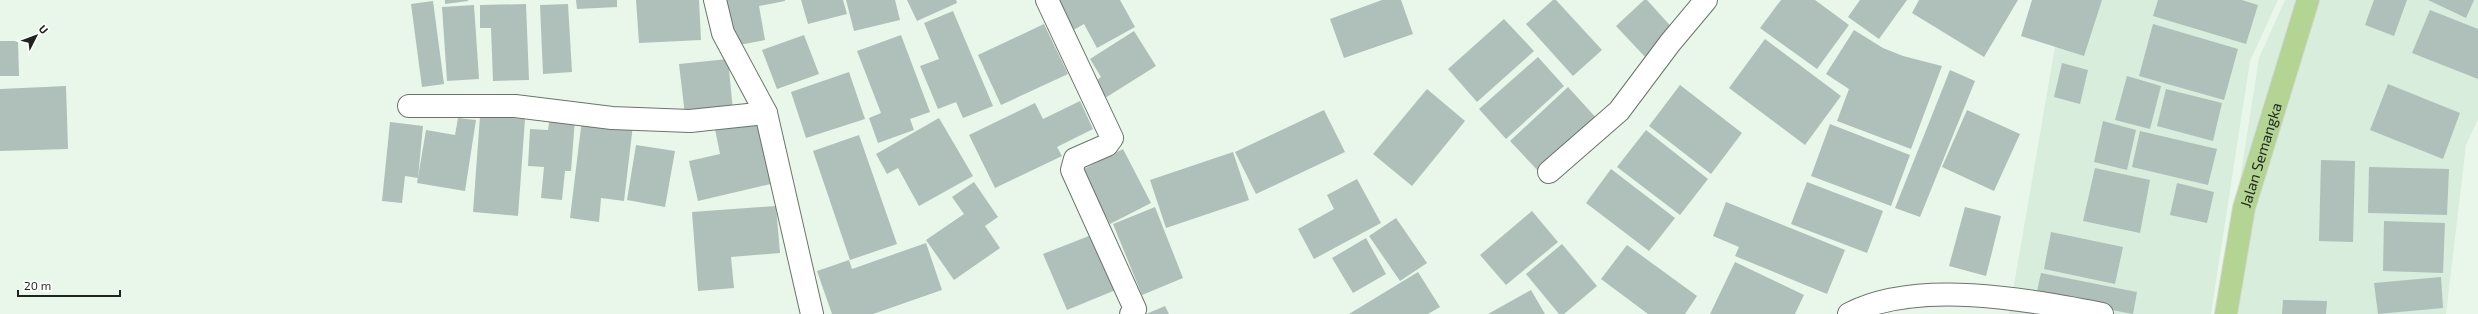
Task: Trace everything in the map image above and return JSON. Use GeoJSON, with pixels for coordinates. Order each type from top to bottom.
{"type":"FeatureCollection","features":[{"type":"Feature","properties":{"kind":"main road","name":"Jalan Semangka"},"geometry":{"type":"LineString","coordinates":[[2226,314],[2244,208],[2308,0]]}},
{"type":"Feature","properties":{"kind":"street"},"geometry":{"type":"LineString","coordinates":[[715,0],[723,33],[766,113],[812,314]]}},
{"type":"Feature","properties":{"kind":"street"},"geometry":{"type":"LineString","coordinates":[[1046,0],[1112,138],[1107,145],[1075,159],[1072,170],[1136,309],[1131,314]]}},
{"type":"Feature","properties":{"kind":"street"},"geometry":{"type":"LineString","coordinates":[[1549,172],[1619,110],[1670,43],[1706,0]]}},
{"type":"Feature","properties":{"kind":"street"},"geometry":{"type":"LineString","coordinates":[[409,106],[514,106],[612,118],[690,120],[766,113]]}},
{"type":"Feature","properties":{"kind":"street"},"geometry":{"type":"LineString","coordinates":[[1849,314],[1878,302],[1933,295],[2025,300],[2102,314]]}},
{"type":"Feature","properties":{"kind":"shaded area"},"geometry":{"type":"Polygon","coordinates":[[[2063,0],[2278,0],[2250,61],[2211,314],[2009,314],[2063,0]]]}},
{"type":"Feature","properties":{"kind":"shaded area"},"geometry":{"type":"Polygon","coordinates":[[[2285,0],[2478,0],[2478,119],[2466,145],[2446,314],[2219,314],[2259,58],[2285,0]]]}},
{"type":"Feature","properties":{"kind":"building"},"geometry":{"type":"Polygon","coordinates":[[[445,0],[468,0],[468,1],[445,4],[445,0]]]}},
{"type":"Feature","properties":{"kind":"building"},"geometry":{"type":"Polygon","coordinates":[[[576,0],[617,0],[617,7],[577,9],[576,0]]]}},
{"type":"Feature","properties":{"kind":"building"},"geometry":{"type":"Polygon","coordinates":[[[636,0],[699,0],[701,40],[639,43],[636,0]]]}},
{"type":"Feature","properties":{"kind":"building"},"geometry":{"type":"Polygon","coordinates":[[[726,0],[785,1],[759,6],[765,40],[734,46],[726,0]]]}},
{"type":"Feature","properties":{"kind":"building"},"geometry":{"type":"Polygon","coordinates":[[[801,0],[843,0],[847,14],[808,24],[801,0]]]}},
{"type":"Feature","properties":{"kind":"building"},"geometry":{"type":"Polygon","coordinates":[[[846,0],[895,0],[900,20],[854,31],[846,0]]]}},
{"type":"Feature","properties":{"kind":"building"},"geometry":{"type":"Polygon","coordinates":[[[907,0],[956,0],[957,3],[917,21],[907,0]]]}},
{"type":"Feature","properties":{"kind":"building"},"geometry":{"type":"Polygon","coordinates":[[[1053,0],[1120,0],[1135,27],[1097,48],[1084,24],[1070,32],[1053,0]]]}},
{"type":"Feature","properties":{"kind":"building"},"geometry":{"type":"Polygon","coordinates":[[[1382,0],[1401,0],[1413,34],[1344,58],[1330,19],[1382,0]]]}},
{"type":"Feature","properties":{"kind":"building"},"geometry":{"type":"Polygon","coordinates":[[[1553,0],[1556,0],[1602,50],[1573,76],[1526,24],[1553,0]]]}},
{"type":"Feature","properties":{"kind":"building"},"geometry":{"type":"Polygon","coordinates":[[[1644,0],[1647,0],[1676,32],[1647,59],[1616,26],[1644,0]]]}},
{"type":"Feature","properties":{"kind":"building"},"geometry":{"type":"Polygon","coordinates":[[[1781,0],[1815,0],[1849,25],[1817,69],[1760,28],[1781,0]]]}},
{"type":"Feature","properties":{"kind":"building"},"geometry":{"type":"Polygon","coordinates":[[[1860,0],[1907,0],[1879,39],[1848,17],[1860,0]]]}},
{"type":"Feature","properties":{"kind":"building"},"geometry":{"type":"Polygon","coordinates":[[[1919,0],[2018,0],[1984,57],[1912,13],[1919,0]]]}},
{"type":"Feature","properties":{"kind":"building"},"geometry":{"type":"Polygon","coordinates":[[[2032,0],[2102,0],[2084,56],[2021,36],[2032,0]]]}},
{"type":"Feature","properties":{"kind":"building"},"geometry":{"type":"Polygon","coordinates":[[[2158,0],[2242,0],[2258,5],[2246,44],[2153,16],[2158,0]]]}},
{"type":"Feature","properties":{"kind":"building"},"geometry":{"type":"Polygon","coordinates":[[[2374,0],[2407,0],[2394,36],[2365,25],[2374,0]]]}},
{"type":"Feature","properties":{"kind":"building"},"geometry":{"type":"Polygon","coordinates":[[[2428,0],[2474,0],[2466,18],[2428,0]]]}},
{"type":"Feature","properties":{"kind":"building"},"geometry":{"type":"Polygon","coordinates":[[[433,1],[444,84],[422,87],[411,4],[433,1]]]}},
{"type":"Feature","properties":{"kind":"building"},"geometry":{"type":"Polygon","coordinates":[[[526,4],[529,80],[493,81],[491,28],[480,28],[480,5],[526,4]]]}},
{"type":"Feature","properties":{"kind":"building"},"geometry":{"type":"Polygon","coordinates":[[[568,4],[572,72],[543,74],[540,5],[568,4]]]}},
{"type":"Feature","properties":{"kind":"building"},"geometry":{"type":"Polygon","coordinates":[[[474,5],[479,79],[447,81],[442,7],[474,5]]]}},
{"type":"Feature","properties":{"kind":"building"},"geometry":{"type":"Polygon","coordinates":[[[2430,10],[2478,29],[2478,79],[2412,53],[2430,10]]]}},
{"type":"Feature","properties":{"kind":"building"},"geometry":{"type":"Polygon","coordinates":[[[953,11],[993,106],[963,118],[956,102],[938,109],[920,66],[939,59],[924,23],[953,11]]]}},
{"type":"Feature","properties":{"kind":"building"},"geometry":{"type":"Polygon","coordinates":[[[1504,19],[1534,51],[1477,102],[1448,69],[1504,19]]]}},
{"type":"Feature","properties":{"kind":"building"},"geometry":{"type":"Polygon","coordinates":[[[1044,24],[1068,74],[1001,105],[978,55],[1044,24]]]}},
{"type":"Feature","properties":{"kind":"building"},"geometry":{"type":"Polygon","coordinates":[[[2153,24],[2238,49],[2224,100],[2139,76],[2153,24]]]}},
{"type":"Feature","properties":{"kind":"building"},"geometry":{"type":"Polygon","coordinates":[[[1854,30],[1883,48],[1903,56],[1942,66],[1911,149],[1837,121],[1849,89],[1826,74],[1854,30]]]}},
{"type":"Feature","properties":{"kind":"building"},"geometry":{"type":"Polygon","coordinates":[[[1134,31],[1156,66],[1102,100],[1092,84],[1101,77],[1090,59],[1134,31]]]}},
{"type":"Feature","properties":{"kind":"building"},"geometry":{"type":"Polygon","coordinates":[[[804,35],[819,74],[777,89],[762,50],[804,35]]]}},
{"type":"Feature","properties":{"kind":"building"},"geometry":{"type":"Polygon","coordinates":[[[901,35],[930,112],[910,119],[914,130],[878,143],[869,118],[881,113],[857,51],[901,35]]]}},
{"type":"Feature","properties":{"kind":"building"},"geometry":{"type":"Polygon","coordinates":[[[1765,39],[1841,96],[1805,145],[1729,88],[1765,39]]]}},
{"type":"Feature","properties":{"kind":"building"},"geometry":{"type":"Polygon","coordinates":[[[0,41],[18,41],[19,76],[0,76],[0,41]]]}},
{"type":"Feature","properties":{"kind":"building"},"geometry":{"type":"Polygon","coordinates":[[[1538,57],[1564,86],[1506,139],[1479,109],[1538,57]]]}},
{"type":"Feature","properties":{"kind":"building"},"geometry":{"type":"Polygon","coordinates":[[[728,59],[733,111],[685,115],[679,64],[728,59]]]}},
{"type":"Feature","properties":{"kind":"building"},"geometry":{"type":"Polygon","coordinates":[[[2062,63],[2088,70],[2080,104],[2054,97],[2062,63]]]}},
{"type":"Feature","properties":{"kind":"building"},"geometry":{"type":"Polygon","coordinates":[[[1950,70],[1975,81],[1920,217],[1895,208],[1950,70]]]}},
{"type":"Feature","properties":{"kind":"building"},"geometry":{"type":"Polygon","coordinates":[[[849,72],[865,119],[806,138],[791,92],[849,72]]]}},
{"type":"Feature","properties":{"kind":"building"},"geometry":{"type":"Polygon","coordinates":[[[2127,76],[2161,86],[2150,129],[2115,120],[2127,76]]]}},
{"type":"Feature","properties":{"kind":"building"},"geometry":{"type":"Polygon","coordinates":[[[2388,84],[2460,113],[2443,159],[2370,130],[2388,84]]]}},
{"type":"Feature","properties":{"kind":"building"},"geometry":{"type":"Polygon","coordinates":[[[1680,85],[1742,133],[1711,174],[1649,126],[1680,85]]]}},
{"type":"Feature","properties":{"kind":"building"},"geometry":{"type":"Polygon","coordinates":[[[66,86],[68,149],[0,151],[0,89],[66,86]]]}},
{"type":"Feature","properties":{"kind":"building"},"geometry":{"type":"Polygon","coordinates":[[[1568,87],[1599,121],[1541,174],[1510,141],[1568,87]]]}},
{"type":"Feature","properties":{"kind":"building"},"geometry":{"type":"Polygon","coordinates":[[[1427,89],[1465,121],[1412,186],[1373,154],[1427,89]]]}},
{"type":"Feature","properties":{"kind":"building"},"geometry":{"type":"Polygon","coordinates":[[[2166,89],[2222,103],[2213,141],[2157,126],[2166,89]]]}},
{"type":"Feature","properties":{"kind":"building"},"geometry":{"type":"Polygon","coordinates":[[[1080,101],[1093,129],[1057,147],[1062,156],[995,188],[969,135],[1035,103],[1043,119],[1080,101]]]}},
{"type":"Feature","properties":{"kind":"building"},"geometry":{"type":"Polygon","coordinates":[[[1324,110],[1345,152],[1256,194],[1235,152],[1324,110]]]}},
{"type":"Feature","properties":{"kind":"building"},"geometry":{"type":"Polygon","coordinates":[[[1967,110],[2020,134],[1994,191],[1942,167],[1967,110]]]}},
{"type":"Feature","properties":{"kind":"building"},"geometry":{"type":"Polygon","coordinates":[[[480,116],[525,119],[518,216],[473,212],[480,116]]]}},
{"type":"Feature","properties":{"kind":"building"},"geometry":{"type":"Polygon","coordinates":[[[550,116],[575,119],[571,171],[565,171],[562,200],[541,198],[544,167],[528,166],[530,129],[548,130],[550,116]]]}},
{"type":"Feature","properties":{"kind":"building"},"geometry":{"type":"Polygon","coordinates":[[[458,118],[476,120],[465,191],[417,183],[426,130],[455,135],[458,118]]]}},
{"type":"Feature","properties":{"kind":"building"},"geometry":{"type":"Polygon","coordinates":[[[939,118],[973,176],[919,206],[898,168],[887,174],[876,154],[939,118]]]}},
{"type":"Feature","properties":{"kind":"building"},"geometry":{"type":"Polygon","coordinates":[[[582,119],[633,125],[624,201],[601,198],[599,222],[570,218],[582,119]]]}},
{"type":"Feature","properties":{"kind":"building"},"geometry":{"type":"Polygon","coordinates":[[[761,119],[775,183],[698,201],[689,161],[720,154],[715,129],[761,119]]]}},
{"type":"Feature","properties":{"kind":"building"},"geometry":{"type":"Polygon","coordinates":[[[2103,121],[2136,130],[2127,170],[2094,162],[2103,121]]]}},
{"type":"Feature","properties":{"kind":"building"},"geometry":{"type":"Polygon","coordinates":[[[390,122],[423,126],[418,178],[405,176],[402,203],[382,201],[390,122]]]}},
{"type":"Feature","properties":{"kind":"building"},"geometry":{"type":"Polygon","coordinates":[[[1830,124],[1910,155],[1891,206],[1811,176],[1830,124]]]}},
{"type":"Feature","properties":{"kind":"building"},"geometry":{"type":"Polygon","coordinates":[[[1646,130],[1708,179],[1680,215],[1617,167],[1646,130]]]}},
{"type":"Feature","properties":{"kind":"building"},"geometry":{"type":"Polygon","coordinates":[[[2140,131],[2217,149],[2208,185],[2132,167],[2140,131]]]}},
{"type":"Feature","properties":{"kind":"building"},"geometry":{"type":"Polygon","coordinates":[[[859,135],[897,244],[850,260],[813,151],[859,135]]]}},
{"type":"Feature","properties":{"kind":"building"},"geometry":{"type":"Polygon","coordinates":[[[636,145],[675,151],[665,207],[627,200],[636,145]]]}},
{"type":"Feature","properties":{"kind":"building"},"geometry":{"type":"Polygon","coordinates":[[[1123,149],[1151,203],[1110,224],[1082,170],[1123,149]]]}},
{"type":"Feature","properties":{"kind":"building"},"geometry":{"type":"Polygon","coordinates":[[[1233,152],[1249,200],[1166,228],[1150,180],[1233,152]]]}},
{"type":"Feature","properties":{"kind":"building"},"geometry":{"type":"Polygon","coordinates":[[[2321,160],[2355,161],[2353,242],[2319,241],[2321,160]]]}},
{"type":"Feature","properties":{"kind":"building"},"geometry":{"type":"Polygon","coordinates":[[[2369,167],[2449,169],[2447,215],[2368,213],[2369,167]]]}},
{"type":"Feature","properties":{"kind":"building"},"geometry":{"type":"Polygon","coordinates":[[[2095,168],[2150,180],[2140,233],[2083,221],[2095,168]]]}},
{"type":"Feature","properties":{"kind":"building"},"geometry":{"type":"Polygon","coordinates":[[[1611,169],[1675,218],[1649,251],[1586,203],[1611,169]]]}},
{"type":"Feature","properties":{"kind":"building"},"geometry":{"type":"Polygon","coordinates":[[[1357,179],[1381,223],[1314,259],[1298,229],[1334,209],[1327,195],[1357,179]]]}},
{"type":"Feature","properties":{"kind":"building"},"geometry":{"type":"Polygon","coordinates":[[[974,182],[998,217],[985,226],[1000,248],[954,280],[926,240],[964,214],[952,197],[974,182]]]}},
{"type":"Feature","properties":{"kind":"building"},"geometry":{"type":"Polygon","coordinates":[[[1807,182],[1883,211],[1867,253],[1791,224],[1807,182]]]}},
{"type":"Feature","properties":{"kind":"building"},"geometry":{"type":"Polygon","coordinates":[[[2177,183],[2214,192],[2207,223],[2170,215],[2177,183]]]}},
{"type":"Feature","properties":{"kind":"building"},"geometry":{"type":"Polygon","coordinates":[[[1726,202],[1845,250],[1827,294],[1735,256],[1739,247],[1713,236],[1726,202]]]}},
{"type":"Feature","properties":{"kind":"building"},"geometry":{"type":"Polygon","coordinates":[[[776,206],[780,253],[731,257],[734,288],[698,291],[692,212],[776,206]]]}},
{"type":"Feature","properties":{"kind":"building"},"geometry":{"type":"Polygon","coordinates":[[[1155,207],[1183,278],[1142,295],[1113,224],[1155,207]]]}},
{"type":"Feature","properties":{"kind":"building"},"geometry":{"type":"Polygon","coordinates":[[[1965,207],[2001,216],[1986,276],[1949,266],[1965,207]]]}},
{"type":"Feature","properties":{"kind":"building"},"geometry":{"type":"Polygon","coordinates":[[[1532,211],[1558,242],[1506,285],[1480,255],[1532,211]]]}},
{"type":"Feature","properties":{"kind":"building"},"geometry":{"type":"Polygon","coordinates":[[[1396,218],[1427,263],[1400,281],[1369,236],[1396,218]]]}},
{"type":"Feature","properties":{"kind":"building"},"geometry":{"type":"Polygon","coordinates":[[[2384,221],[2445,223],[2443,273],[2383,271],[2384,221]]]}},
{"type":"Feature","properties":{"kind":"building"},"geometry":{"type":"Polygon","coordinates":[[[1099,232],[1123,287],[1067,310],[1043,254],[1099,232]]]}},
{"type":"Feature","properties":{"kind":"building"},"geometry":{"type":"Polygon","coordinates":[[[2051,232],[2123,247],[2115,284],[2044,269],[2051,232]]]}},
{"type":"Feature","properties":{"kind":"building"},"geometry":{"type":"Polygon","coordinates":[[[1366,238],[1386,274],[1353,293],[1332,258],[1366,238]]]}},
{"type":"Feature","properties":{"kind":"building"},"geometry":{"type":"Polygon","coordinates":[[[926,243],[942,290],[873,314],[832,314],[817,271],[849,260],[852,269],[926,243]]]}},
{"type":"Feature","properties":{"kind":"building"},"geometry":{"type":"Polygon","coordinates":[[[1562,244],[1597,286],[1564,314],[1559,314],[1526,274],[1562,244]]]}},
{"type":"Feature","properties":{"kind":"building"},"geometry":{"type":"Polygon","coordinates":[[[1627,245],[1697,296],[1685,314],[1648,314],[1601,279],[1627,245]]]}},
{"type":"Feature","properties":{"kind":"building"},"geometry":{"type":"Polygon","coordinates":[[[1735,262],[1804,295],[1795,314],[1710,314],[1735,262]]]}},
{"type":"Feature","properties":{"kind":"building"},"geometry":{"type":"Polygon","coordinates":[[[1418,272],[1440,307],[1428,314],[1349,314],[1418,272]]]}},
{"type":"Feature","properties":{"kind":"building"},"geometry":{"type":"Polygon","coordinates":[[[2041,273],[2137,292],[2133,314],[2036,296],[2041,273]]]}},
{"type":"Feature","properties":{"kind":"building"},"geometry":{"type":"Polygon","coordinates":[[[2441,277],[2443,308],[2378,314],[2374,283],[2441,277]]]}},
{"type":"Feature","properties":{"kind":"building"},"geometry":{"type":"Polygon","coordinates":[[[1531,290],[1545,314],[1488,314],[1531,290]]]}},
{"type":"Feature","properties":{"kind":"building"},"geometry":{"type":"Polygon","coordinates":[[[2283,300],[2327,301],[2326,314],[2282,314],[2283,300]]]}},
{"type":"Feature","properties":{"kind":"building"},"geometry":{"type":"Polygon","coordinates":[[[1165,306],[1169,314],[1146,314],[1165,306]]]}}]}
